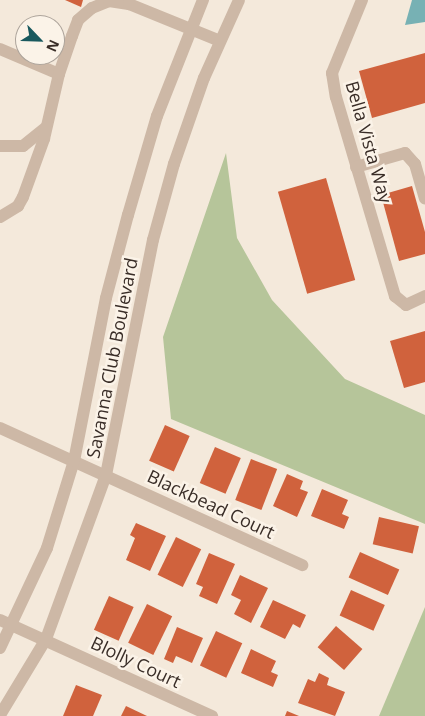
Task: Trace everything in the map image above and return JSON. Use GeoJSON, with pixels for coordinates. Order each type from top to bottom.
{"type":"FeatureCollection","features":[{"type":"Feature","properties":{"kind":"street","name":"Savanna Club Boulevard"},"geometry":{"type":"LineString","coordinates":[[0,648],[12,626],[47,548],[74,461],[106,298],[128,215],[157,116],[189,30],[203,0]]}},
{"type":"Feature","properties":{"kind":"street","name":"Savanna Club Boulevard"},"geometry":{"type":"LineString","coordinates":[[0,715],[46,639],[106,475],[153,240],[174,164],[220,41],[239,0]]}},
{"type":"Feature","properties":{"kind":"street","name":"Bella Vista Way"},"geometry":{"type":"LineString","coordinates":[[362,0],[332,73],[356,167],[395,296],[406,305],[425,296]]}},
{"type":"Feature","properties":{"kind":"street"},"geometry":{"type":"LineString","coordinates":[[0,217],[18,206],[23,197],[47,126],[59,74],[78,20],[92,8],[109,1],[129,4],[220,41]]}},
{"type":"Feature","properties":{"kind":"street"},"geometry":{"type":"LineString","coordinates":[[0,49],[59,74]]}},
{"type":"Feature","properties":{"kind":"street"},"geometry":{"type":"LineString","coordinates":[[0,146],[23,146],[47,126]]}},
{"type":"Feature","properties":{"kind":"street"},"geometry":{"type":"LineString","coordinates":[[356,167],[405,153],[414,164],[425,199]]}},
{"type":"Feature","properties":{"kind":"street","name":"Blackbead Court"},"geometry":{"type":"LineString","coordinates":[[0,428],[302,565]]}},
{"type":"Feature","properties":{"kind":"street","name":"Blolly Court"},"geometry":{"type":"LineString","coordinates":[[0,620],[46,639],[212,716]]}},
{"type":"Feature","properties":{"kind":"green space"},"geometry":{"type":"Polygon","coordinates":[[[226,153],[237,238],[272,300],[345,379],[425,415],[425,524],[171,419],[163,337],[226,153]]]}},
{"type":"Feature","properties":{"kind":"green space"},"geometry":{"type":"Polygon","coordinates":[[[425,607],[425,716],[379,716],[425,607]]]}},
{"type":"Feature","properties":{"kind":"water"},"geometry":{"type":"Polygon","coordinates":[[[412,0],[425,0],[425,22],[405,25],[412,0]]]}},
{"type":"Feature","properties":{"kind":"building"},"geometry":{"type":"Polygon","coordinates":[[[65,0],[83,0],[81,7],[65,0]]]}},
{"type":"Feature","properties":{"kind":"building"},"geometry":{"type":"Polygon","coordinates":[[[425,53],[425,103],[372,118],[359,71],[425,53]]]}},
{"type":"Feature","properties":{"kind":"building"},"geometry":{"type":"Polygon","coordinates":[[[326,178],[355,280],[307,294],[278,192],[326,178]]]}},
{"type":"Feature","properties":{"kind":"building"},"geometry":{"type":"Polygon","coordinates":[[[412,186],[425,232],[425,254],[399,261],[381,195],[412,186]]]}},
{"type":"Feature","properties":{"kind":"building"},"geometry":{"type":"Polygon","coordinates":[[[425,331],[425,382],[404,388],[390,341],[425,331]]]}},
{"type":"Feature","properties":{"kind":"building"},"geometry":{"type":"Polygon","coordinates":[[[165,425],[190,436],[174,472],[149,461],[165,425]]]}},
{"type":"Feature","properties":{"kind":"building"},"geometry":{"type":"Polygon","coordinates":[[[215,447],[241,458],[226,494],[200,483],[215,447]]]}},
{"type":"Feature","properties":{"kind":"building"},"geometry":{"type":"Polygon","coordinates":[[[251,459],[277,469],[261,510],[235,500],[251,459]]]}},
{"type":"Feature","properties":{"kind":"building"},"geometry":{"type":"Polygon","coordinates":[[[287,474],[303,481],[300,489],[308,492],[297,517],[273,506],[287,474]]]}},
{"type":"Feature","properties":{"kind":"building"},"geometry":{"type":"Polygon","coordinates":[[[322,489],[348,500],[342,514],[349,517],[344,529],[311,516],[322,489]]]}},
{"type":"Feature","properties":{"kind":"building"},"geometry":{"type":"Polygon","coordinates":[[[379,517],[419,526],[413,554],[373,544],[379,517]]]}},
{"type":"Feature","properties":{"kind":"building"},"geometry":{"type":"Polygon","coordinates":[[[136,523],[166,536],[150,571],[126,560],[135,538],[130,535],[136,523]]]}},
{"type":"Feature","properties":{"kind":"building"},"geometry":{"type":"Polygon","coordinates":[[[176,537],[201,549],[183,587],[158,575],[176,537]]]}},
{"type":"Feature","properties":{"kind":"building"},"geometry":{"type":"Polygon","coordinates":[[[360,552],[399,569],[388,595],[349,578],[360,552]]]}},
{"type":"Feature","properties":{"kind":"building"},"geometry":{"type":"Polygon","coordinates":[[[209,553],[235,564],[217,604],[199,596],[203,587],[196,584],[209,553]]]}},
{"type":"Feature","properties":{"kind":"building"},"geometry":{"type":"Polygon","coordinates":[[[240,575],[268,588],[251,623],[234,614],[241,600],[231,595],[240,575]]]}},
{"type":"Feature","properties":{"kind":"building"},"geometry":{"type":"Polygon","coordinates":[[[351,590],[385,605],[373,631],[340,616],[351,590]]]}},
{"type":"Feature","properties":{"kind":"building"},"geometry":{"type":"Polygon","coordinates":[[[109,596],[134,607],[119,641],[94,630],[109,596]]]}},
{"type":"Feature","properties":{"kind":"building"},"geometry":{"type":"Polygon","coordinates":[[[273,600],[306,615],[300,628],[293,624],[285,639],[260,627],[273,600]]]}},
{"type":"Feature","properties":{"kind":"building"},"geometry":{"type":"Polygon","coordinates":[[[147,604],[172,616],[153,655],[128,643],[147,604]]]}},
{"type":"Feature","properties":{"kind":"building"},"geometry":{"type":"Polygon","coordinates":[[[336,626],[362,649],[344,670],[318,647],[336,626]]]}},
{"type":"Feature","properties":{"kind":"building"},"geometry":{"type":"Polygon","coordinates":[[[177,627],[203,638],[192,663],[176,656],[173,663],[164,659],[177,627]]]}},
{"type":"Feature","properties":{"kind":"building"},"geometry":{"type":"Polygon","coordinates":[[[216,631],[242,643],[226,678],[200,665],[216,631]]]}},
{"type":"Feature","properties":{"kind":"building"},"geometry":{"type":"Polygon","coordinates":[[[251,649],[276,661],[271,672],[278,675],[273,687],[241,673],[251,649]]]}},
{"type":"Feature","properties":{"kind":"building"},"geometry":{"type":"Polygon","coordinates":[[[319,673],[329,678],[327,685],[345,692],[335,716],[298,703],[308,679],[315,682],[319,673]]]}},
{"type":"Feature","properties":{"kind":"building"},"geometry":{"type":"Polygon","coordinates":[[[76,685],[102,695],[93,716],[63,716],[76,685]]]}},
{"type":"Feature","properties":{"kind":"building"},"geometry":{"type":"Polygon","coordinates":[[[126,706],[147,716],[121,716],[126,706]]]}},
{"type":"Feature","properties":{"kind":"building"},"geometry":{"type":"Polygon","coordinates":[[[287,711],[299,716],[285,716],[287,711]]]}}]}
